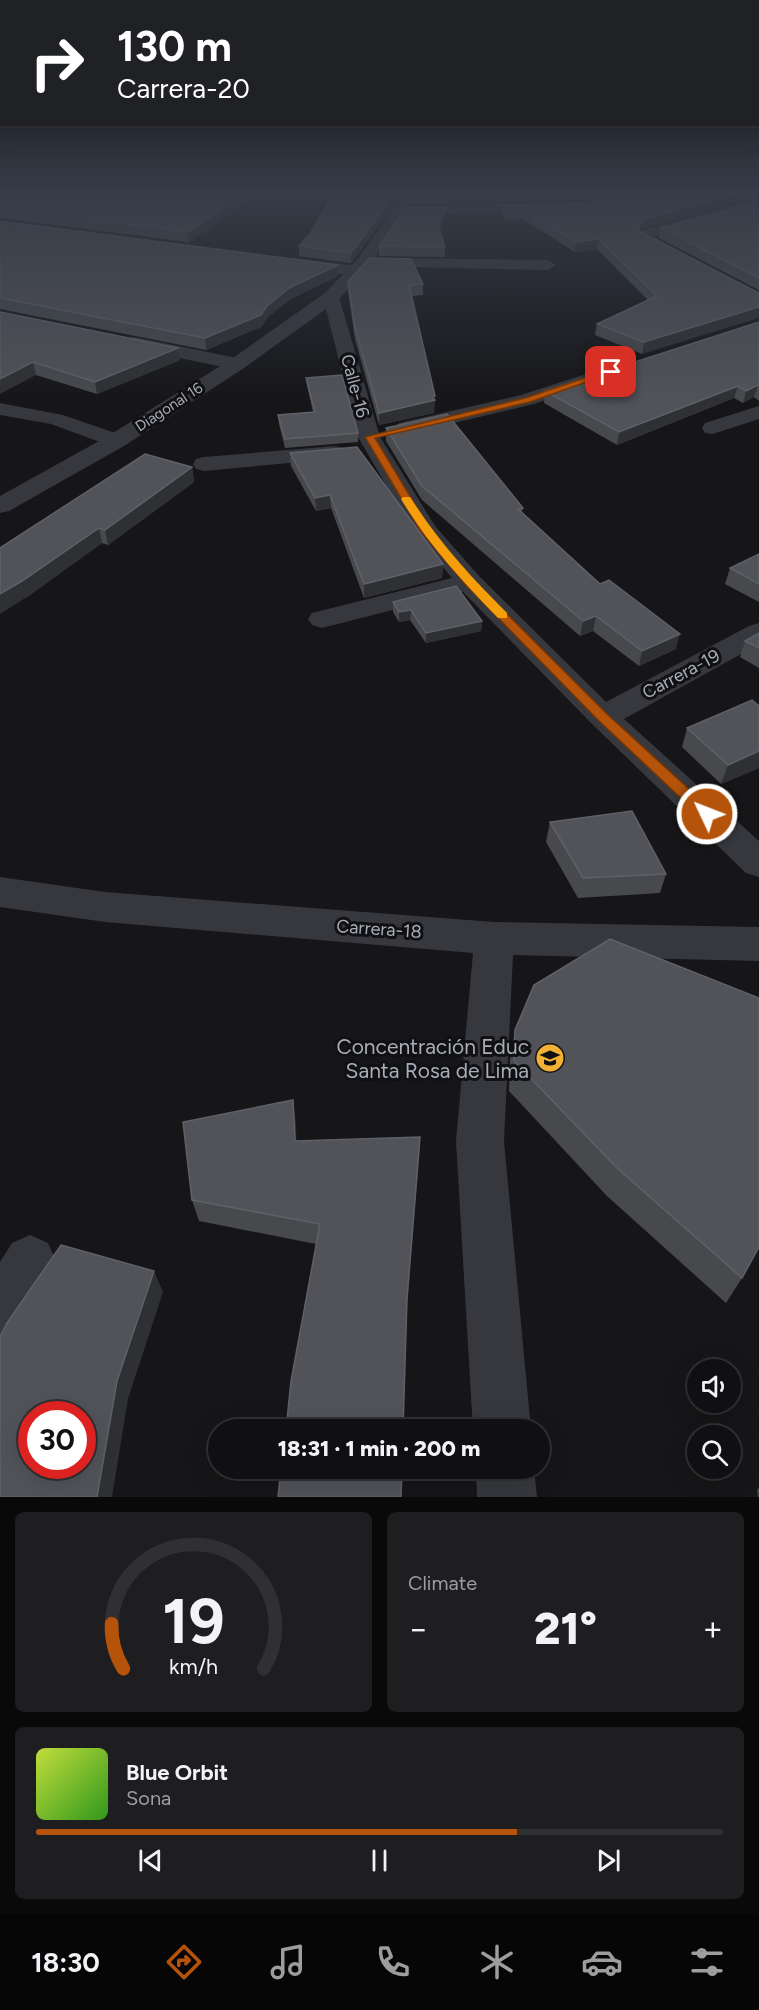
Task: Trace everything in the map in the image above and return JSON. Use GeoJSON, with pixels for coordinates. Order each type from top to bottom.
{"type":"FeatureCollection","features":[{"type":"Feature","properties":{"kind":"street"},"geometry":{"type":"LineString","coordinates":[[296,262],[359,267],[548,265]]}},
{"type":"Feature","properties":{"kind":"street","name":"Diagonal 16"},"geometry":{"type":"LineString","coordinates":[[0,506],[116,441],[237,364],[331,297],[363,262]]}},
{"type":"Feature","properties":{"kind":"street"},"geometry":{"type":"LineString","coordinates":[[688,262],[759,300]]}},
{"type":"Feature","properties":{"kind":"street","name":"Calle-16"},"geometry":{"type":"LineString","coordinates":[[331,297],[373,443],[425,530],[469,582],[603,717],[759,862]]}},
{"type":"Feature","properties":{"kind":"street"},"geometry":{"type":"LineString","coordinates":[[113,339],[237,364]]}},
{"type":"Feature","properties":{"kind":"street"},"geometry":{"type":"LineString","coordinates":[[204,464],[373,443],[527,400],[604,375]]}},
{"type":"Feature","properties":{"kind":"street"},"geometry":{"type":"LineString","coordinates":[[0,409],[56,419],[116,441]]}},
{"type":"Feature","properties":{"kind":"street"},"geometry":{"type":"LineString","coordinates":[[713,428],[759,412]]}},
{"type":"Feature","properties":{"kind":"street"},"geometry":{"type":"LineString","coordinates":[[322,619],[469,582]]}},
{"type":"Feature","properties":{"kind":"street","name":"Carrera-19"},"geometry":{"type":"LineString","coordinates":[[603,717],[759,632]]}},
{"type":"Feature","properties":{"kind":"street","name":"Carrera-18"},"geometry":{"type":"LineString","coordinates":[[0,892],[105,908],[494,938],[759,944]]}},
{"type":"Feature","properties":{"kind":"street"},"geometry":{"type":"LineString","coordinates":[[494,938],[480,1141],[501,1419]]}},
{"type":"Feature","properties":{"kind":"street"},"geometry":{"type":"LineString","coordinates":[[0,1311],[30,1261]]}},
{"type":"Feature","properties":{"kind":"street"},"geometry":{"type":"LineString","coordinates":[[506,1479],[507,1497]]}},
{"type":"Feature","properties":{"kind":"building"},"geometry":{"type":"Polygon","coordinates":[[[0,262],[314,262],[338,265],[289,288],[267,306],[261,315],[205,338],[0,298],[0,262]]]}},
{"type":"Feature","properties":{"kind":"building"},"geometry":{"type":"Polygon","coordinates":[[[366,262],[412,262],[423,284],[409,285],[435,396],[432,397],[435,400],[379,413],[355,328],[348,281],[366,262]]]}},
{"type":"Feature","properties":{"kind":"building"},"geometry":{"type":"Polygon","coordinates":[[[622,262],[699,262],[759,293],[759,307],[644,342],[597,324],[657,296],[622,262]]]}},
{"type":"Feature","properties":{"kind":"building"},"geometry":{"type":"Polygon","coordinates":[[[727,262],[759,262],[759,278],[727,262]]]}},
{"type":"Feature","properties":{"kind":"building"},"geometry":{"type":"Polygon","coordinates":[[[0,312],[178,348],[95,382],[33,362],[0,379],[0,312]]]}},
{"type":"Feature","properties":{"kind":"building"},"geometry":{"type":"Polygon","coordinates":[[[759,322],[759,386],[746,391],[738,386],[619,432],[545,391],[759,322]]]}},
{"type":"Feature","properties":{"kind":"building"},"geometry":{"type":"Polygon","coordinates":[[[342,375],[358,433],[285,439],[278,415],[315,412],[306,378],[342,375]]]}},
{"type":"Feature","properties":{"kind":"building"},"geometry":{"type":"Polygon","coordinates":[[[447,414],[523,508],[518,509],[600,584],[609,580],[680,634],[642,651],[596,616],[583,621],[422,486],[386,428],[447,414]]]}},
{"type":"Feature","properties":{"kind":"building"},"geometry":{"type":"Polygon","coordinates":[[[357,447],[443,564],[364,584],[330,495],[315,498],[290,453],[357,447]]]}},
{"type":"Feature","properties":{"kind":"building"},"geometry":{"type":"Polygon","coordinates":[[[145,454],[192,467],[105,530],[99,528],[0,594],[0,548],[145,454]]]}},
{"type":"Feature","properties":{"kind":"building"},"geometry":{"type":"Polygon","coordinates":[[[759,554],[759,584],[730,568],[759,554]]]}},
{"type":"Feature","properties":{"kind":"building"},"geometry":{"type":"Polygon","coordinates":[[[456,586],[482,621],[426,633],[411,610],[399,612],[393,602],[456,586]]]}},
{"type":"Feature","properties":{"kind":"building"},"geometry":{"type":"Polygon","coordinates":[[[759,633],[759,648],[745,641],[759,633]]]}},
{"type":"Feature","properties":{"kind":"building"},"geometry":{"type":"Polygon","coordinates":[[[752,700],[759,706],[759,751],[728,765],[687,728],[752,700]]]}},
{"type":"Feature","properties":{"kind":"building"},"geometry":{"type":"Polygon","coordinates":[[[632,811],[666,874],[583,878],[550,822],[632,811]]]}},
{"type":"Feature","properties":{"kind":"building"},"geometry":{"type":"Polygon","coordinates":[[[610,939],[759,998],[759,1247],[742,1278],[617,1168],[514,1061],[515,1030],[534,985],[610,939]]]}},
{"type":"Feature","properties":{"kind":"building"},"geometry":{"type":"Polygon","coordinates":[[[293,1100],[295,1141],[420,1137],[407,1299],[403,1419],[287,1419],[291,1381],[320,1224],[192,1200],[183,1122],[293,1100]]]}},
{"type":"Feature","properties":{"kind":"building"},"geometry":{"type":"Polygon","coordinates":[[[61,1245],[154,1271],[117,1381],[97,1497],[0,1497],[0,1337],[7,1323],[61,1245]]]}},
{"type":"Feature","properties":{"kind":"building"},"geometry":{"type":"Polygon","coordinates":[[[280,1479],[402,1479],[401,1497],[278,1497],[280,1479]]]}},
{"type":"Feature","properties":{"kind":"slow traffic"},"geometry":{"type":"LineString","coordinates":[[406,499],[425,530],[469,582],[503,616]]}},
{"type":"Feature","properties":{"kind":"place","name":"Concentración Educ Santa Rosa de Lima"},"geometry":{"type":"Point","coordinates":[550,1058]}},
{"type":"Feature","properties":{"kind":"route"},"geometry":{"type":"LineString","coordinates":[[611,372],[527,400],[369,437],[425,530],[469,582],[603,717],[707,814]]}}]}
